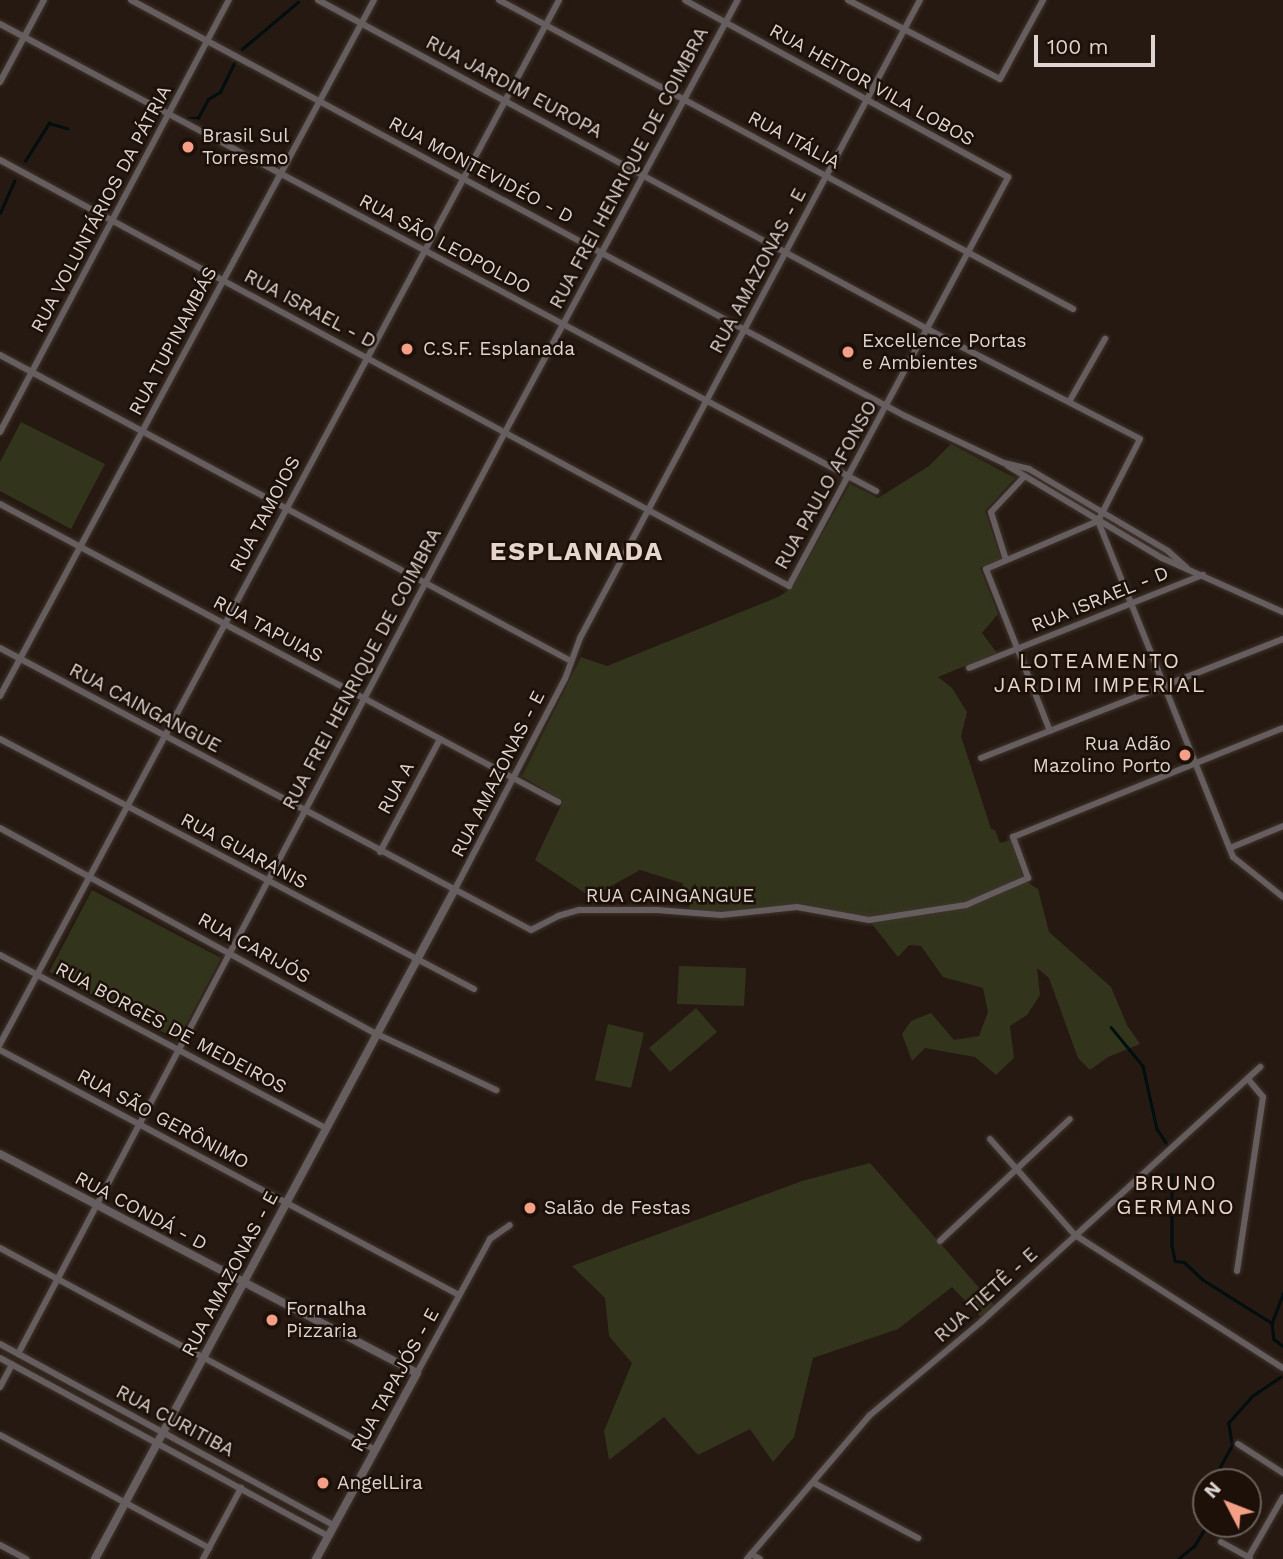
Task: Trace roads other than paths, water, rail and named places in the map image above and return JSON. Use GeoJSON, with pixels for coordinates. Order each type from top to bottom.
{"type":"FeatureCollection","features":[{"type":"Feature","properties":{"kind":"street"},"geometry":{"type":"LineString","coordinates":[[0,82],[44,0]]}},
{"type":"Feature","properties":{"kind":"street","name":"RUA MONTEVIDÉO - D"},"geometry":{"type":"LineString","coordinates":[[131,0],[887,406],[1004,463],[1136,544],[1283,612]]}},
{"type":"Feature","properties":{"kind":"street","name":"RUA VOLUNTÁRIOS DA PÁTRIA"},"geometry":{"type":"LineString","coordinates":[[0,432],[229,0]]}},
{"type":"Feature","properties":{"kind":"street","name":"RUA JARDIM EUROPA"},"geometry":{"type":"LineString","coordinates":[[318,0],[929,330],[1140,439],[1102,513]]}},
{"type":"Feature","properties":{"kind":"street","name":"RUA TUPINAMBÁS"},"geometry":{"type":"LineString","coordinates":[[0,696],[374,0]]}},
{"type":"Feature","properties":{"kind":"street","name":"RUA ITÁLIA"},"geometry":{"type":"LineString","coordinates":[[499,0],[1073,309]]}},
{"type":"Feature","properties":{"kind":"street","name":"RUA TAMOIOS"},"geometry":{"type":"LineString","coordinates":[[0,1044],[559,0]]}},
{"type":"Feature","properties":{"kind":"street","name":"RUA HEITOR VILA LOBOS"},"geometry":{"type":"LineString","coordinates":[[685,0],[1008,177]]}},
{"type":"Feature","properties":{"kind":"street","name":"RUA FREI HENRIQUE DE COIMBRA"},"geometry":{"type":"LineString","coordinates":[[18,1354],[505,432],[738,0]]}},
{"type":"Feature","properties":{"kind":"street"},"geometry":{"type":"LineString","coordinates":[[848,0],[1000,79],[1043,0]]}},
{"type":"Feature","properties":{"kind":"street","name":"RUA AMAZONAS - E"},"geometry":{"type":"LineString","coordinates":[[95,1559],[454,891],[513,778],[580,638],[920,0]]}},
{"type":"Feature","properties":{"kind":"street","name":"RUA SÃO LEOPOLDO"},"geometry":{"type":"LineString","coordinates":[[0,23],[876,491]]}},
{"type":"Feature","properties":{"kind":"street","name":"RUA ISRAEL - D"},"geometry":{"type":"LineString","coordinates":[[0,160],[789,586]]}},
{"type":"Feature","properties":{"kind":"street","name":"RUA PAULO AFONSO"},"geometry":{"type":"LineString","coordinates":[[789,586],[929,330],[1008,177]]}},
{"type":"Feature","properties":{"kind":"street"},"geometry":{"type":"LineString","coordinates":[[1069,402],[1105,339]]}},
{"type":"Feature","properties":{"kind":"street"},"geometry":{"type":"LineString","coordinates":[[0,355],[571,661]]}},
{"type":"Feature","properties":{"kind":"street","name":"RUA MONTEVIDÉO - D"},"geometry":{"type":"LineString","coordinates":[[1004,463],[1029,469],[1168,551],[1187,568]]}},
{"type":"Feature","properties":{"kind":"street"},"geometry":{"type":"LineString","coordinates":[[1006,561],[991,512],[1024,477]]}},
{"type":"Feature","properties":{"kind":"street","name":"RUA TAPUIAS"},"geometry":{"type":"LineString","coordinates":[[0,504],[558,803]]}},
{"type":"Feature","properties":{"kind":"street"},"geometry":{"type":"LineString","coordinates":[[1050,731],[986,569],[1098,521],[1102,513]]}},
{"type":"Feature","properties":{"kind":"street"},"geometry":{"type":"LineString","coordinates":[[1098,521],[1233,857],[1283,897]]}},
{"type":"Feature","properties":{"kind":"street"},"geometry":{"type":"LineString","coordinates":[[1136,544],[1141,535]]}},
{"type":"Feature","properties":{"kind":"street","name":"RUA ISRAEL - D"},"geometry":{"type":"LineString","coordinates":[[970,668],[1203,575]]}},
{"type":"Feature","properties":{"kind":"street"},"geometry":{"type":"LineString","coordinates":[[981,758],[1283,639]]}},
{"type":"Feature","properties":{"kind":"street","name":"RUA CAINGANGUE"},"geometry":{"type":"LineString","coordinates":[[0,648],[531,930],[558,916],[579,910],[657,910],[721,915],[797,907],[869,920],[966,905],[1028,878],[1013,837],[1194,764]]}},
{"type":"Feature","properties":{"kind":"street"},"geometry":{"type":"LineString","coordinates":[[1194,764],[1283,728]]}},
{"type":"Feature","properties":{"kind":"street","name":"RUA GUARANIS"},"geometry":{"type":"LineString","coordinates":[[0,739],[474,989]]}},
{"type":"Feature","properties":{"kind":"street","name":"RUA A"},"geometry":{"type":"LineString","coordinates":[[380,852],[440,739]]}},
{"type":"Feature","properties":{"kind":"street"},"geometry":{"type":"LineString","coordinates":[[1230,848],[1283,826]]}},
{"type":"Feature","properties":{"kind":"street","name":"RUA CARIJÓS"},"geometry":{"type":"LineString","coordinates":[[0,828],[377,1034],[496,1090]]}},
{"type":"Feature","properties":{"kind":"street","name":"RUA BORGES DE MEDEIROS"},"geometry":{"type":"LineString","coordinates":[[0,954],[327,1129]]}},
{"type":"Feature","properties":{"kind":"street","name":"RUA SÃO GERÔNIMO"},"geometry":{"type":"LineString","coordinates":[[0,1050],[459,1296]]}},
{"type":"Feature","properties":{"kind":"street","name":"RUA TIETÊ - E"},"geometry":{"type":"LineString","coordinates":[[749,1557],[870,1415],[982,1321],[1260,1068]]}},
{"type":"Feature","properties":{"kind":"street"},"geometry":{"type":"LineString","coordinates":[[1237,1271],[1263,1097],[1248,1079]]}},
{"type":"Feature","properties":{"kind":"street"},"geometry":{"type":"LineString","coordinates":[[940,1241],[1070,1119]]}},
{"type":"Feature","properties":{"kind":"street"},"geometry":{"type":"LineString","coordinates":[[990,1139],[1075,1235],[1283,1368]]}},
{"type":"Feature","properties":{"kind":"street","name":"RUA CONDÁ - D"},"geometry":{"type":"LineString","coordinates":[[0,1154],[417,1373]]}},
{"type":"Feature","properties":{"kind":"street","name":"RUA TAPAJÓS - E"},"geometry":{"type":"LineString","coordinates":[[316,1559],[489,1239],[510,1224]]}},
{"type":"Feature","properties":{"kind":"street"},"geometry":{"type":"LineString","coordinates":[[0,1248],[375,1450]]}},
{"type":"Feature","properties":{"kind":"street","name":"RUA CURITIBA"},"geometry":{"type":"LineString","coordinates":[[0,1344],[334,1525]]}},
{"type":"Feature","properties":{"kind":"street","name":"RUA CURITIBA"},"geometry":{"type":"LineString","coordinates":[[0,1358],[328,1536]]}},
{"type":"Feature","properties":{"kind":"street"},"geometry":{"type":"LineString","coordinates":[[0,1387],[12,1364]]}},
{"type":"Feature","properties":{"kind":"street"},"geometry":{"type":"LineString","coordinates":[[0,1435],[209,1548]]}},
{"type":"Feature","properties":{"kind":"street"},"geometry":{"type":"LineString","coordinates":[[1238,1444],[1283,1473]]}},
{"type":"Feature","properties":{"kind":"street"},"geometry":{"type":"LineString","coordinates":[[814,1483],[918,1538]]}},
{"type":"Feature","properties":{"kind":"street"},"geometry":{"type":"LineString","coordinates":[[204,1559],[241,1488]]}},
{"type":"Feature","properties":{"kind":"street"},"geometry":{"type":"LineString","coordinates":[[1221,1542],[1250,1558],[1283,1497]]}},
{"type":"Feature","properties":{"kind":"street"},"geometry":{"type":"LineString","coordinates":[[0,1545],[26,1559]]}},
{"type":"Feature","properties":{"kind":"street"},"geometry":{"type":"LineString","coordinates":[[749,1557],[760,1559]]}},
{"type":"Feature","properties":{"kind":"waterway"},"geometry":{"type":"LineString","coordinates":[[242,49],[298,2]]}},
{"type":"Feature","properties":{"kind":"waterway"},"geometry":{"type":"LineString","coordinates":[[188,118],[198,118],[208,99],[220,92],[234,63]]}},
{"type":"Feature","properties":{"kind":"waterway"},"geometry":{"type":"LineString","coordinates":[[25,161],[49,123],[67,128]]}},
{"type":"Feature","properties":{"kind":"waterway"},"geometry":{"type":"LineString","coordinates":[[0,213],[14,181]]}},
{"type":"Feature","properties":{"kind":"waterway"},"geometry":{"type":"LineString","coordinates":[[1111,1027],[1143,1066],[1157,1129],[1167,1144]]}},
{"type":"Feature","properties":{"kind":"waterway"},"geometry":{"type":"LineString","coordinates":[[1172,1175],[1172,1245],[1175,1261],[1184,1262],[1202,1279],[1272,1323],[1274,1339],[1283,1346]]}},
{"type":"Feature","properties":{"kind":"waterway"},"geometry":{"type":"LineString","coordinates":[[1272,1322],[1283,1293]]}},
{"type":"Feature","properties":{"kind":"waterway"},"geometry":{"type":"LineString","coordinates":[[1221,1468],[1232,1445],[1228,1423],[1252,1396],[1280,1377]]}},
{"type":"Feature","properties":{"kind":"waterway"},"geometry":{"type":"LineString","coordinates":[[1178,1559],[1199,1538]]}},
{"type":"Feature","properties":{"kind":"place","name":"Brasil Sul Torresmo"},"geometry":{"type":"Point","coordinates":[188,147]}},
{"type":"Feature","properties":{"kind":"place","name":"C.S.F. Esplanada"},"geometry":{"type":"Point","coordinates":[407,349]}},
{"type":"Feature","properties":{"kind":"place","name":"Excellence Portas e Ambientes"},"geometry":{"type":"Point","coordinates":[848,352]}},
{"type":"Feature","properties":{"kind":"place","name":"Rua Adão Mazolino Porto"},"geometry":{"type":"Point","coordinates":[1185,755]}},
{"type":"Feature","properties":{"kind":"place","name":"Salão de Festas"},"geometry":{"type":"Point","coordinates":[530,1208]}},
{"type":"Feature","properties":{"kind":"place","name":"Fornalha Pizzaria"},"geometry":{"type":"Point","coordinates":[272,1320]}},
{"type":"Feature","properties":{"kind":"place","name":"AngelLira"},"geometry":{"type":"Point","coordinates":[323,1483]}},
{"type":"Feature","properties":{"kind":"district","name":"ESPLANADA"},"geometry":{"type":"Point","coordinates":[577,552]}},
{"type":"Feature","properties":{"kind":"district","name":"LOTEAMENTO JARDIM IMPERIAL"},"geometry":{"type":"Point","coordinates":[1100,673]}},
{"type":"Feature","properties":{"kind":"district","name":"BRUNO GERMANO"},"geometry":{"type":"Point","coordinates":[1176,1195]}}]}
